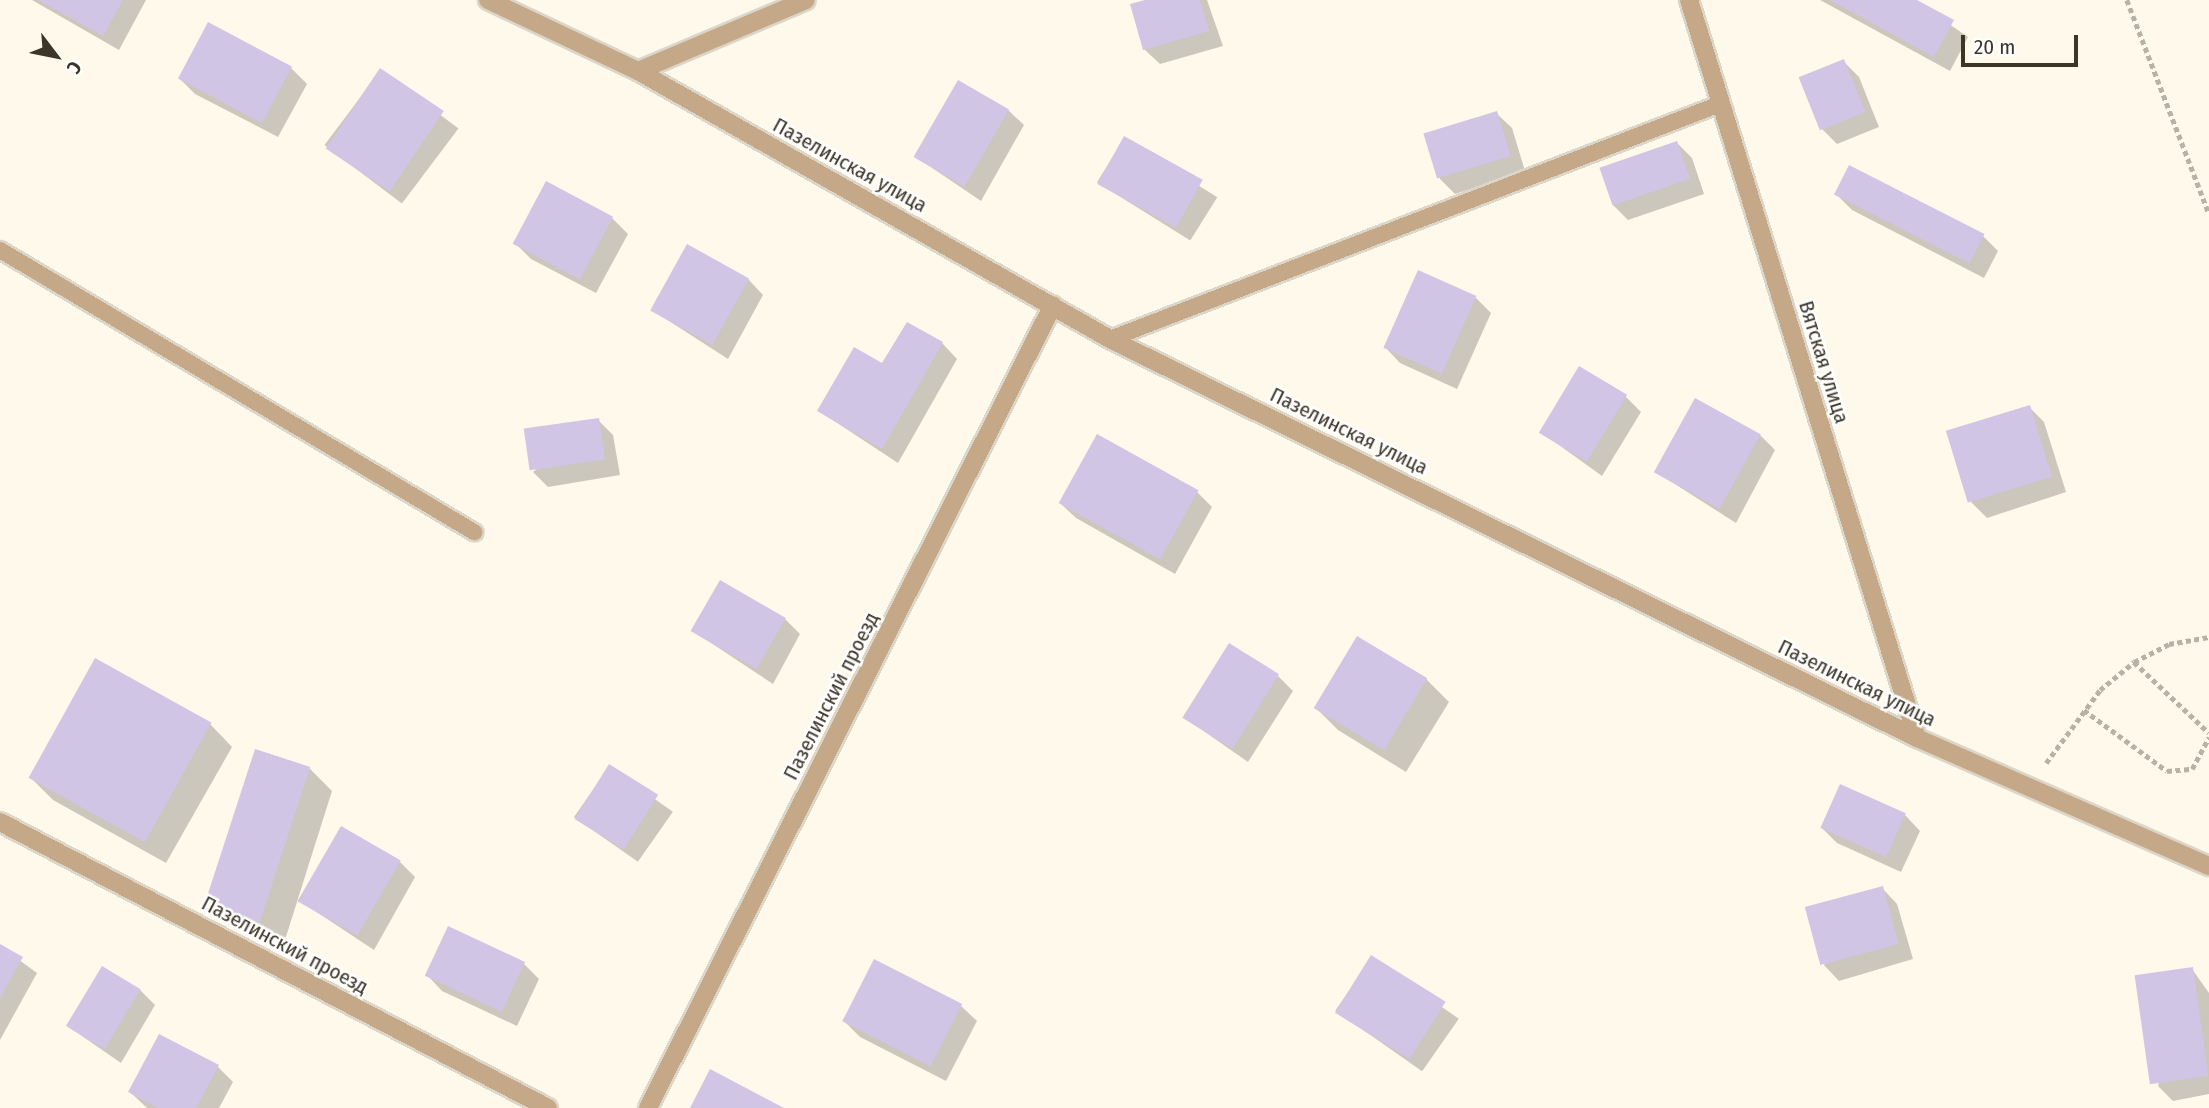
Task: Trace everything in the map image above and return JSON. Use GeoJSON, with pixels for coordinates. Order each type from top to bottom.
{"type":"FeatureCollection","features":[{"type":"Feature","properties":{"kind":"street","name":"Пазелинская улица"},"geometry":{"type":"LineString","coordinates":[[488,0],[638,71],[1110,339],[1916,738],[2209,866]]}},
{"type":"Feature","properties":{"kind":"street"},"geometry":{"type":"LineString","coordinates":[[638,71],[806,0]]}},
{"type":"Feature","properties":{"kind":"street","name":"Вятская улица"},"geometry":{"type":"LineString","coordinates":[[1689,0],[1916,738]]}},
{"type":"Feature","properties":{"kind":"street","name":"Пазелинский проезд"},"geometry":{"type":"LineString","coordinates":[[649,1108],[1053,305]]}},
{"type":"Feature","properties":{"kind":"street","name":"Пазелинский проезд"},"geometry":{"type":"LineString","coordinates":[[0,822],[548,1108]]}},
{"type":"Feature","properties":{"kind":"lane"},"geometry":{"type":"LineString","coordinates":[[1110,339],[1720,104]]}},
{"type":"Feature","properties":{"kind":"lane"},"geometry":{"type":"LineString","coordinates":[[0,250],[474,532]]}},
{"type":"Feature","properties":{"kind":"path"},"geometry":{"type":"LineString","coordinates":[[2127,0],[2209,214]]}},
{"type":"Feature","properties":{"kind":"path"},"geometry":{"type":"LineString","coordinates":[[2046,764],[2084,710],[2134,662],[2169,644],[2209,637]]}},
{"type":"Feature","properties":{"kind":"path"},"geometry":{"type":"LineString","coordinates":[[2084,710],[2167,771],[2192,769],[2209,735],[2134,662]]}},
{"type":"Feature","properties":{"kind":"building"},"geometry":{"type":"Polygon","coordinates":[[[38,0],[123,0],[103,36],[38,0]]]}},
{"type":"Feature","properties":{"kind":"building"},"geometry":{"type":"Polygon","coordinates":[[[1145,0],[1200,0],[1209,31],[1143,50],[1130,4],[1145,0]]]}},
{"type":"Feature","properties":{"kind":"building"},"geometry":{"type":"Polygon","coordinates":[[[1830,0],[1917,0],[1954,20],[1934,57],[1830,0]]]}},
{"type":"Feature","properties":{"kind":"building"},"geometry":{"type":"Polygon","coordinates":[[[208,22],[292,67],[262,123],[178,79],[208,22]]]}},
{"type":"Feature","properties":{"kind":"building"},"geometry":{"type":"Polygon","coordinates":[[[1844,59],[1865,112],[1820,130],[1799,77],[1844,59]]]}},
{"type":"Feature","properties":{"kind":"building"},"geometry":{"type":"Polygon","coordinates":[[[380,68],[444,111],[390,191],[326,148],[380,68]]]}},
{"type":"Feature","properties":{"kind":"building"},"geometry":{"type":"Polygon","coordinates":[[[958,80],[1009,110],[965,187],[914,157],[958,80]]]}},
{"type":"Feature","properties":{"kind":"building"},"geometry":{"type":"Polygon","coordinates":[[[1497,111],[1511,156],[1437,178],[1423,134],[1497,111]]]}},
{"type":"Feature","properties":{"kind":"building"},"geometry":{"type":"Polygon","coordinates":[[[1124,136],[1203,180],[1176,228],[1097,184],[1124,136]]]}},
{"type":"Feature","properties":{"kind":"building"},"geometry":{"type":"Polygon","coordinates":[[[1677,141],[1690,179],[1612,206],[1599,168],[1677,141]]]}},
{"type":"Feature","properties":{"kind":"building"},"geometry":{"type":"Polygon","coordinates":[[[1849,165],[1984,234],[1969,263],[1834,194],[1849,165]]]}},
{"type":"Feature","properties":{"kind":"building"},"geometry":{"type":"Polygon","coordinates":[[[546,181],[613,217],[580,279],[513,244],[546,181]]]}},
{"type":"Feature","properties":{"kind":"building"},"geometry":{"type":"Polygon","coordinates":[[[687,244],[749,278],[712,345],[650,310],[687,244]]]}},
{"type":"Feature","properties":{"kind":"building"},"geometry":{"type":"Polygon","coordinates":[[[1418,270],[1476,296],[1442,374],[1383,348],[1418,270]]]}},
{"type":"Feature","properties":{"kind":"building"},"geometry":{"type":"Polygon","coordinates":[[[907,322],[943,342],[882,449],[817,411],[854,347],[882,363],[907,322]]]}},
{"type":"Feature","properties":{"kind":"building"},"geometry":{"type":"Polygon","coordinates":[[[1579,366],[1627,395],[1587,462],[1539,433],[1579,366]]]}},
{"type":"Feature","properties":{"kind":"building"},"geometry":{"type":"Polygon","coordinates":[[[1695,398],[1761,434],[1719,509],[1654,472],[1695,398]]]}},
{"type":"Feature","properties":{"kind":"building"},"geometry":{"type":"Polygon","coordinates":[[[2030,405],[2052,477],[1968,502],[1946,431],[2030,405]]]}},
{"type":"Feature","properties":{"kind":"building"},"geometry":{"type":"Polygon","coordinates":[[[599,418],[605,460],[530,470],[524,429],[599,418]]]}},
{"type":"Feature","properties":{"kind":"building"},"geometry":{"type":"Polygon","coordinates":[[[1097,434],[1198,490],[1160,559],[1059,503],[1097,434]]]}},
{"type":"Feature","properties":{"kind":"building"},"geometry":{"type":"Polygon","coordinates":[[[720,580],[786,618],[756,669],[690,631],[720,580]]]}},
{"type":"Feature","properties":{"kind":"building"},"geometry":{"type":"Polygon","coordinates":[[[1357,636],[1427,678],[1384,750],[1314,708],[1357,636]]]}},
{"type":"Feature","properties":{"kind":"building"},"geometry":{"type":"Polygon","coordinates":[[[1229,643],[1279,674],[1232,749],[1182,718],[1229,643]]]}},
{"type":"Feature","properties":{"kind":"building"},"geometry":{"type":"Polygon","coordinates":[[[95,658],[211,722],[145,842],[29,778],[95,658]]]}},
{"type":"Feature","properties":{"kind":"building"},"geometry":{"type":"Polygon","coordinates":[[[255,749],[310,767],[260,922],[205,904],[255,749]]]}},
{"type":"Feature","properties":{"kind":"building"},"geometry":{"type":"Polygon","coordinates":[[[609,764],[658,795],[624,850],[575,819],[609,764]]]}},
{"type":"Feature","properties":{"kind":"building"},"geometry":{"type":"Polygon","coordinates":[[[1840,784],[1906,813],[1886,857],[1820,828],[1840,784]]]}},
{"type":"Feature","properties":{"kind":"building"},"geometry":{"type":"Polygon","coordinates":[[[341,826],[401,860],[357,936],[298,901],[341,826]]]}},
{"type":"Feature","properties":{"kind":"building"},"geometry":{"type":"Polygon","coordinates":[[[1883,886],[1899,944],[1820,965],[1805,907],[1883,886]]]}},
{"type":"Feature","properties":{"kind":"building"},"geometry":{"type":"Polygon","coordinates":[[[448,926],[525,962],[502,1012],[425,976],[448,926]]]}},
{"type":"Feature","properties":{"kind":"building"},"geometry":{"type":"Polygon","coordinates":[[[0,944],[23,957],[0,998],[0,944]]]}},
{"type":"Feature","properties":{"kind":"building"},"geometry":{"type":"Polygon","coordinates":[[[1371,955],[1446,1002],[1410,1059],[1335,1013],[1371,955]]]}},
{"type":"Feature","properties":{"kind":"building"},"geometry":{"type":"Polygon","coordinates":[[[874,959],[962,1004],[930,1066],[842,1021],[874,959]]]}},
{"type":"Feature","properties":{"kind":"building"},"geometry":{"type":"Polygon","coordinates":[[[102,966],[141,989],[105,1049],[66,1026],[102,966]]]}},
{"type":"Feature","properties":{"kind":"building"},"geometry":{"type":"Polygon","coordinates":[[[2193,967],[2208,1076],[2150,1084],[2135,975],[2193,967]]]}},
{"type":"Feature","properties":{"kind":"building"},"geometry":{"type":"Polygon","coordinates":[[[159,1034],[219,1065],[196,1108],[158,1108],[128,1092],[159,1034]]]}},
{"type":"Feature","properties":{"kind":"building"},"geometry":{"type":"Polygon","coordinates":[[[710,1069],[784,1108],[690,1108],[710,1069]]]}}]}
